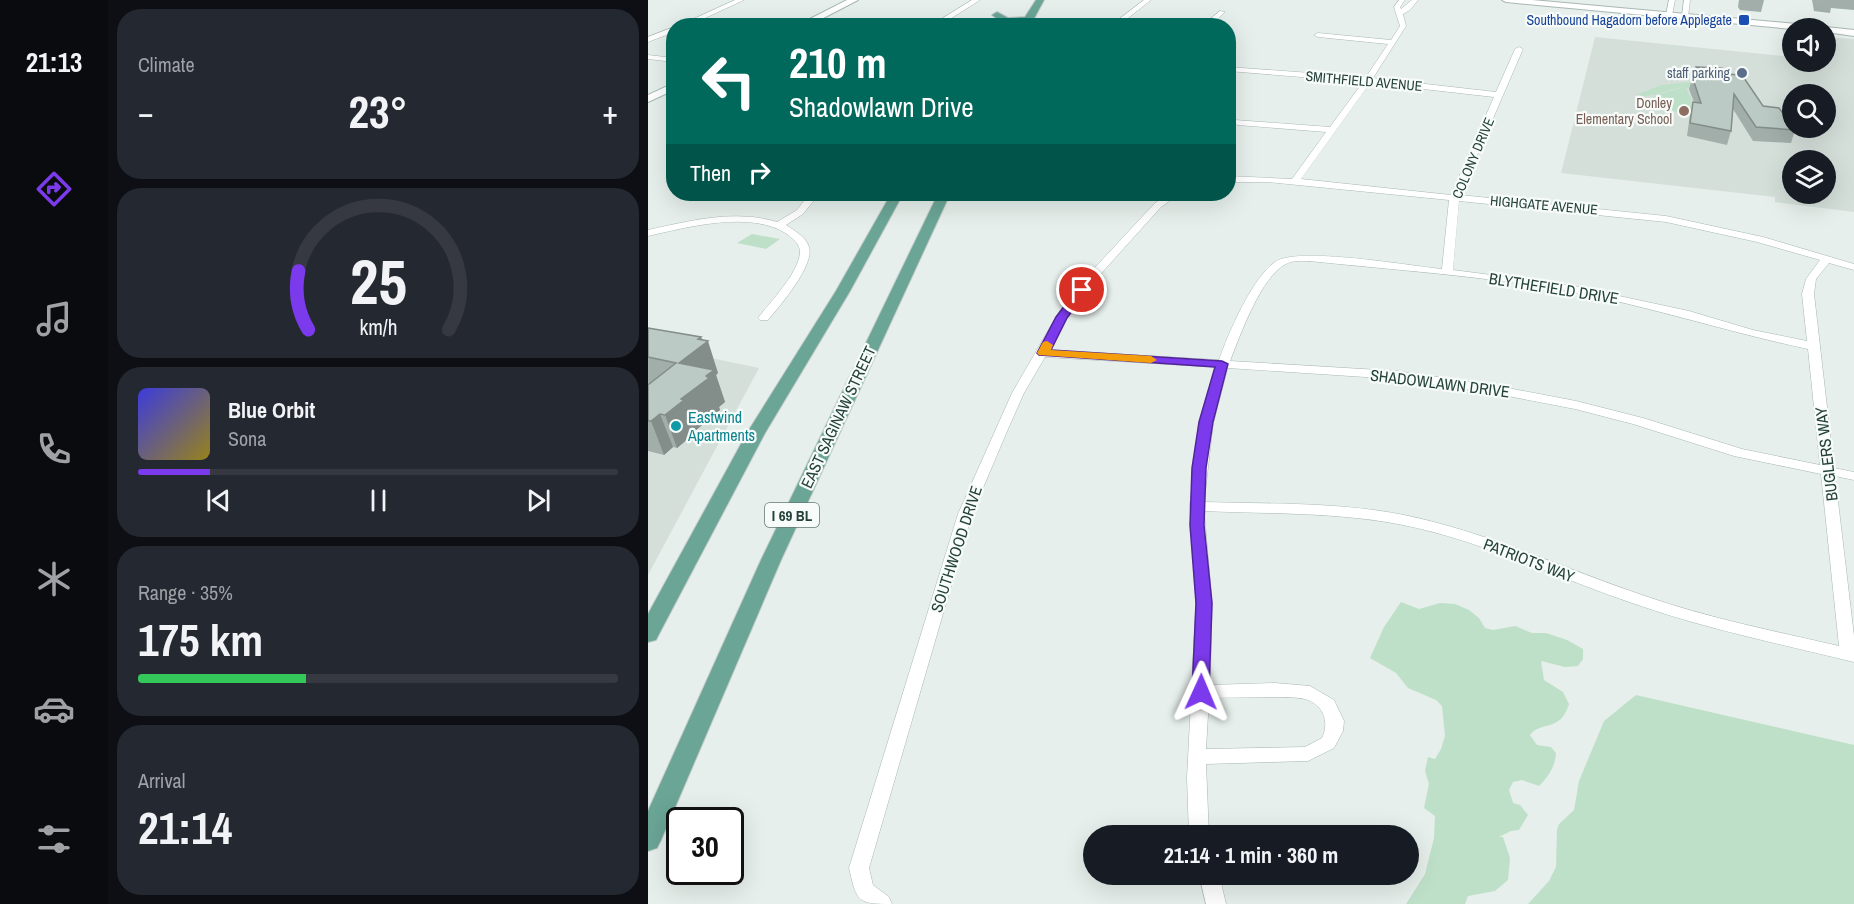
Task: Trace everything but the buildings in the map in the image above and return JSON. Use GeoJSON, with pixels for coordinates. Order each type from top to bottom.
{"type":"FeatureCollection","features":[{"type":"Feature","properties":{"kind":"main road"},"geometry":{"type":"LineString","coordinates":[[817,18],[854,0]]}},
{"type":"Feature","properties":{"kind":"main road"},"geometry":{"type":"LineString","coordinates":[[1029,18],[1040,0]]}},
{"type":"Feature","properties":{"kind":"main road"},"geometry":{"type":"LineString","coordinates":[[995,18],[999,11],[1004,18]]}},
{"type":"Feature","properties":{"kind":"main road"},"geometry":{"type":"LineString","coordinates":[[648,99],[666,90]]}},
{"type":"Feature","properties":{"kind":"main road"},"geometry":{"type":"LineString","coordinates":[[648,634],[756,433],[843,291],[893,201]]}},
{"type":"Feature","properties":{"kind":"main road","name":"EAST SAGINAW STREET"},"geometry":{"type":"LineString","coordinates":[[648,840],[771,560],[941,201]]}},
{"type":"Feature","properties":{"kind":"street"},"geometry":{"type":"LineString","coordinates":[[699,18],[741,0]]}},
{"type":"Feature","properties":{"kind":"street"},"geometry":{"type":"LineString","coordinates":[[947,18],[977,0]]}},
{"type":"Feature","properties":{"kind":"street"},"geometry":{"type":"LineString","coordinates":[[1124,18],[1148,0]]}},
{"type":"Feature","properties":{"kind":"street"},"geometry":{"type":"LineString","coordinates":[[1295,182],[1368,80],[1403,26],[1396,8],[1402,0]]}},
{"type":"Feature","properties":{"kind":"street"},"geometry":{"type":"LineString","coordinates":[[1399,12],[1408,9],[1415,0]]}},
{"type":"Feature","properties":{"kind":"street"},"geometry":{"type":"LineString","coordinates":[[1506,0],[1782,26]]}},
{"type":"Feature","properties":{"kind":"street"},"geometry":{"type":"LineString","coordinates":[[1669,15],[1672,0]]}},
{"type":"Feature","properties":{"kind":"street"},"geometry":{"type":"LineString","coordinates":[[1685,17],[1687,0]]}},
{"type":"Feature","properties":{"kind":"street"},"geometry":{"type":"LineString","coordinates":[[1215,18],[1222,12]]}},
{"type":"Feature","properties":{"kind":"street"},"geometry":{"type":"LineString","coordinates":[[1836,31],[1854,33]]}},
{"type":"Feature","properties":{"kind":"street"},"geometry":{"type":"LineString","coordinates":[[648,40],[666,32]]}},
{"type":"Feature","properties":{"kind":"street"},"geometry":{"type":"LineString","coordinates":[[1318,35],[1392,42]]}},
{"type":"Feature","properties":{"kind":"street","name":"COLONY DRIVE"},"geometry":{"type":"LineString","coordinates":[[1447,272],[1454,199],[1519,49]]}},
{"type":"Feature","properties":{"kind":"street"},"geometry":{"type":"LineString","coordinates":[[648,57],[666,59]]}},
{"type":"Feature","properties":{"kind":"street","name":"SMITHFIELD AVENUE"},"geometry":{"type":"LineString","coordinates":[[1236,70],[1368,80],[1499,95]]}},
{"type":"Feature","properties":{"kind":"street"},"geometry":{"type":"LineString","coordinates":[[1238,122],[1332,130]]}},
{"type":"Feature","properties":{"kind":"street","name":"HIGHGATE AVENUE"},"geometry":{"type":"LineString","coordinates":[[1236,179],[1259,178],[1454,199],[1495,200],[1666,219],[1759,238],[1854,267]]}},
{"type":"Feature","properties":{"kind":"street"},"geometry":{"type":"LineString","coordinates":[[778,225],[800,212],[809,201]]}},
{"type":"Feature","properties":{"kind":"street","name":"SOUTHWOOD DRIVE"},"geometry":{"type":"LineString","coordinates":[[882,904],[864,890],[859,868],[965,514],[1018,393],[1062,317],[1094,276],[1161,201]]}},
{"type":"Feature","properties":{"kind":"street"},"geometry":{"type":"LineString","coordinates":[[648,233],[726,220],[778,225],[798,238],[805,252],[800,267],[764,318]]}},
{"type":"Feature","properties":{"kind":"street","name":"BLYTHEFIELD DRIVE"},"geometry":{"type":"LineString","coordinates":[[1222,364],[1236,330],[1261,285],[1278,264],[1290,258],[1447,272],[1608,296],[1689,314],[1769,338],[1813,346]]}},
{"type":"Feature","properties":{"kind":"street","name":"BUGLERS WAY"},"geometry":{"type":"LineString","coordinates":[[1827,259],[1811,279],[1808,294],[1827,471],[1851,655]]}},
{"type":"Feature","properties":{"kind":"street","name":"SHADOWLAWN DRIVE"},"geometry":{"type":"LineString","coordinates":[[1043,353],[1395,375],[1498,390],[1638,421],[1739,453],[1854,476]]}},
{"type":"Feature","properties":{"kind":"street"},"geometry":{"type":"LineString","coordinates":[[1198,825],[1197,756],[1204,603],[1197,506],[1199,468],[1206,422],[1222,364]]}},
{"type":"Feature","properties":{"kind":"street","name":"PATRIOTS WAY"},"geometry":{"type":"LineString","coordinates":[[1197,506],[1339,512],[1411,522],[1464,536],[1642,602],[1721,624],[1851,655]]}},
{"type":"Feature","properties":{"kind":"street"},"geometry":{"type":"LineString","coordinates":[[1197,756],[1308,754],[1328,743],[1334,731],[1335,721],[1328,705],[1310,693],[1275,690],[1201,692]]}},
{"type":"Feature","properties":{"kind":"street"},"geometry":{"type":"LineString","coordinates":[[1212,885],[1216,904]]}},
{"type":"Feature","properties":{"kind":"shaded area","name":"Donley Elementary School"},"geometry":{"type":"Polygon","coordinates":[[[1595,37],[1782,56],[1782,72],[1836,72],[1836,38],[1854,39],[1854,212],[1791,204],[1836,204],[1836,150],[1782,150],[1782,203],[1775,202],[1775,197],[1561,173],[1595,37]]]}},
{"type":"Feature","properties":{"kind":"shaded area"},"geometry":{"type":"Polygon","coordinates":[[[648,345],[759,368],[648,575],[648,345]]]}},
{"type":"Feature","properties":{"kind":"green space"},"geometry":{"type":"Polygon","coordinates":[[[1691,82],[1693,88],[1686,88],[1699,115],[1645,108],[1646,103],[1656,95],[1684,87],[1654,95],[1636,95],[1661,85],[1691,82]]]}},
{"type":"Feature","properties":{"kind":"green space"},"geometry":{"type":"Polygon","coordinates":[[[752,234],[780,239],[766,249],[737,243],[752,234]]]}},
{"type":"Feature","properties":{"kind":"green space"},"geometry":{"type":"Polygon","coordinates":[[[1401,602],[1419,609],[1440,603],[1455,604],[1469,610],[1479,618],[1485,628],[1493,630],[1515,626],[1532,633],[1546,633],[1567,640],[1583,649],[1583,659],[1578,666],[1565,667],[1541,661],[1544,680],[1563,692],[1569,704],[1561,719],[1556,723],[1540,728],[1530,735],[1537,745],[1551,747],[1556,753],[1553,767],[1539,786],[1522,780],[1513,782],[1509,790],[1513,803],[1520,805],[1528,815],[1519,830],[1499,837],[1503,837],[1510,858],[1508,880],[1495,891],[1468,896],[1465,904],[1406,904],[1425,874],[1434,838],[1435,816],[1424,808],[1429,784],[1425,771],[1428,757],[1435,759],[1445,736],[1442,706],[1436,700],[1408,688],[1396,673],[1370,658],[1384,627],[1401,602]]]}},
{"type":"Feature","properties":{"kind":"green space"},"geometry":{"type":"Polygon","coordinates":[[[1636,695],[1854,745],[1854,904],[1528,904],[1549,881],[1556,867],[1557,830],[1559,824],[1574,810],[1579,781],[1604,721],[1636,695]]]}},
{"type":"Feature","properties":{"kind":"slow traffic"},"geometry":{"type":"LineString","coordinates":[[1047,345],[1043,353],[1151,360]]}},
{"type":"Feature","properties":{"kind":"place","name":"Southbound Hagadorn before Applegate"},"geometry":{"type":"Point","coordinates":[1744,20]}},
{"type":"Feature","properties":{"kind":"place","name":"staff parking"},"geometry":{"type":"Point","coordinates":[1742,73]}},
{"type":"Feature","properties":{"kind":"place","name":"Donley Elementary School"},"geometry":{"type":"Point","coordinates":[1684,111]}},
{"type":"Feature","properties":{"kind":"place","name":"Eastwind Apartments"},"geometry":{"type":"Point","coordinates":[676,426]}},
{"type":"Feature","properties":{"kind":"route"},"geometry":{"type":"LineString","coordinates":[[1082,290],[1062,317],[1043,353],[1222,364],[1206,422],[1199,468],[1197,525],[1204,603],[1201,692]]}}]}
